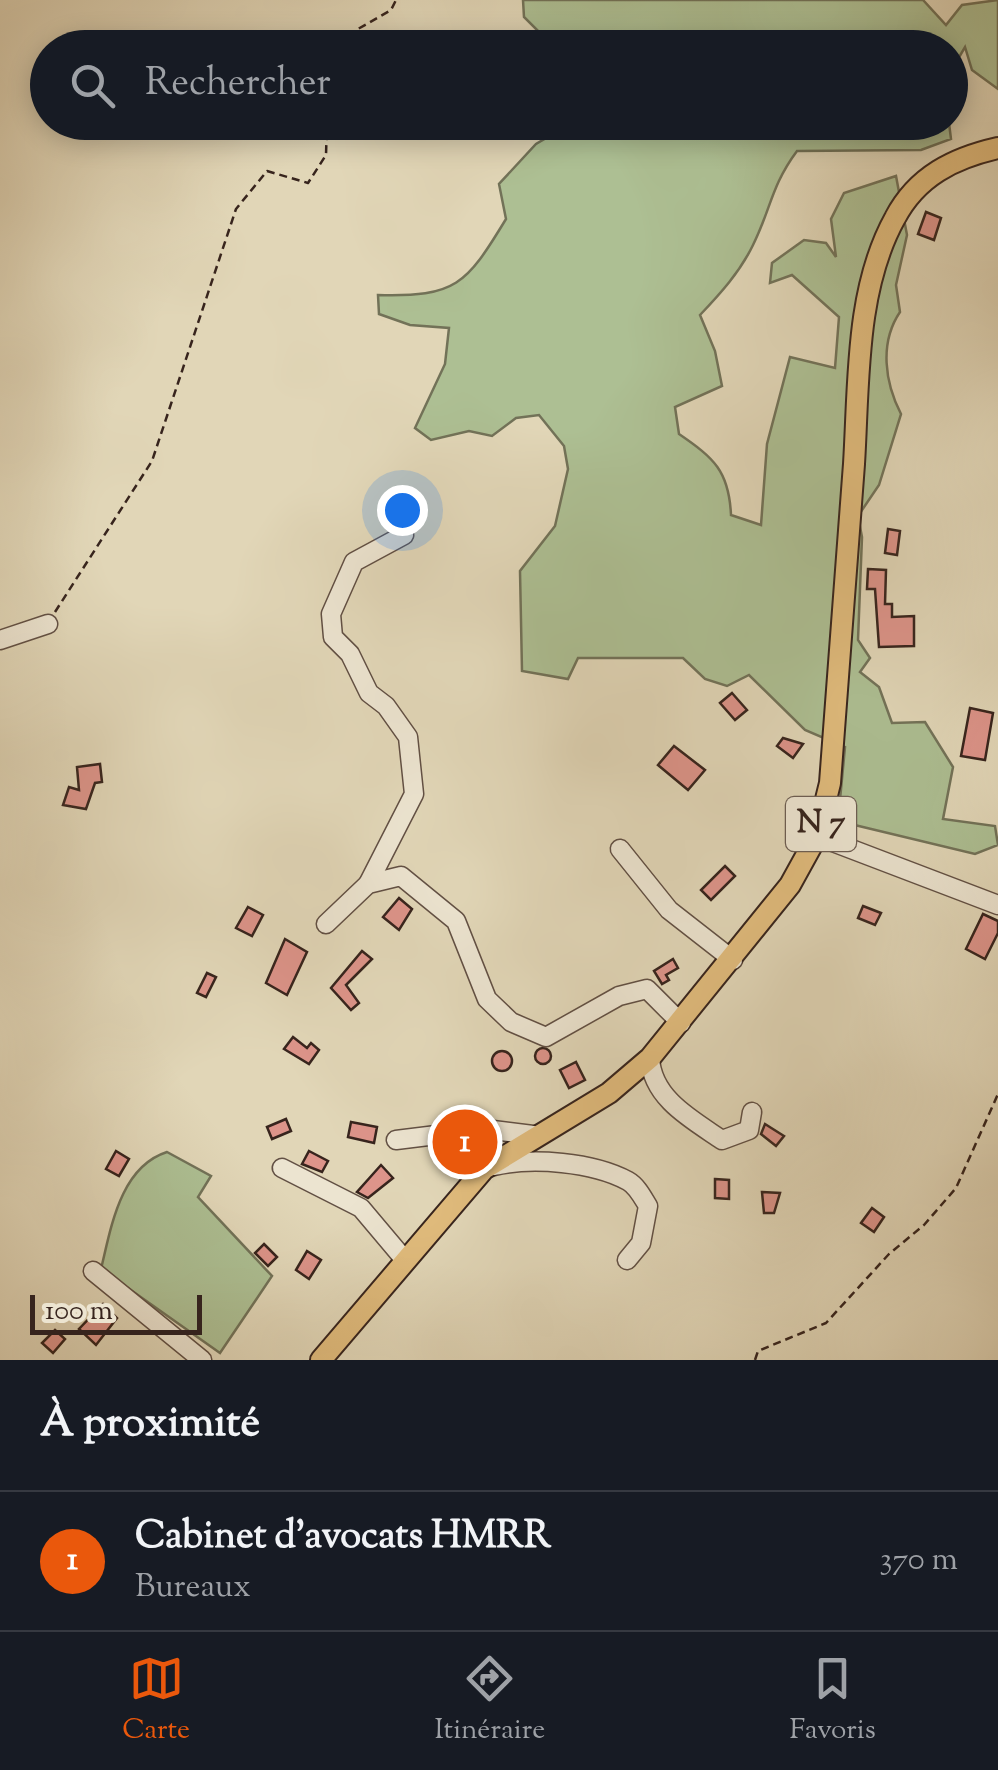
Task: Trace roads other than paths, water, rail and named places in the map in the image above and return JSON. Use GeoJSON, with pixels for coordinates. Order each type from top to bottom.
{"type":"FeatureCollection","features":[{"type":"Feature","properties":{"kind":"main road","name":"N 7"},"geometry":{"type":"LineString","coordinates":[[320,1360],[484,1168],[533,1135],[609,1093],[650,1058],[790,885],[817,836],[830,783],[860,366],[876,264],[896,216],[925,179],[947,164],[998,148]]}},
{"type":"Feature","properties":{"kind":"street"},"geometry":{"type":"LineString","coordinates":[[326,924],[368,884],[414,794],[408,737],[386,706],[369,693],[350,654],[333,638],[331,614],[354,562],[404,535]]}},
{"type":"Feature","properties":{"kind":"street"},"geometry":{"type":"LineString","coordinates":[[0,640],[48,624]]}},
{"type":"Feature","properties":{"kind":"street"},"geometry":{"type":"LineString","coordinates":[[817,836],[998,905]]}},
{"type":"Feature","properties":{"kind":"street"},"geometry":{"type":"LineString","coordinates":[[620,848],[669,910],[733,960]]}},
{"type":"Feature","properties":{"kind":"street"},"geometry":{"type":"LineString","coordinates":[[368,884],[401,876],[456,921],[487,999],[511,1022],[546,1037],[619,996],[648,989],[681,1023]]}},
{"type":"Feature","properties":{"kind":"street"},"geometry":{"type":"LineString","coordinates":[[650,1058],[651,1077],[674,1108],[722,1140],[749,1130],[752,1112]]}},
{"type":"Feature","properties":{"kind":"street"},"geometry":{"type":"LineString","coordinates":[[396,1140],[485,1129],[533,1135]]}},
{"type":"Feature","properties":{"kind":"street"},"geometry":{"type":"LineString","coordinates":[[484,1168],[517,1160],[590,1169],[632,1182],[648,1206],[641,1243],[627,1260]]}},
{"type":"Feature","properties":{"kind":"street"},"geometry":{"type":"LineString","coordinates":[[282,1168],[360,1208],[404,1260]]}},
{"type":"Feature","properties":{"kind":"street"},"geometry":{"type":"LineString","coordinates":[[93,1271],[202,1360]]}},
{"type":"Feature","properties":{"kind":"place","name":"Cabinet d'avocats HMRR"},"geometry":{"type":"Point","coordinates":[465,1142]}}]}
